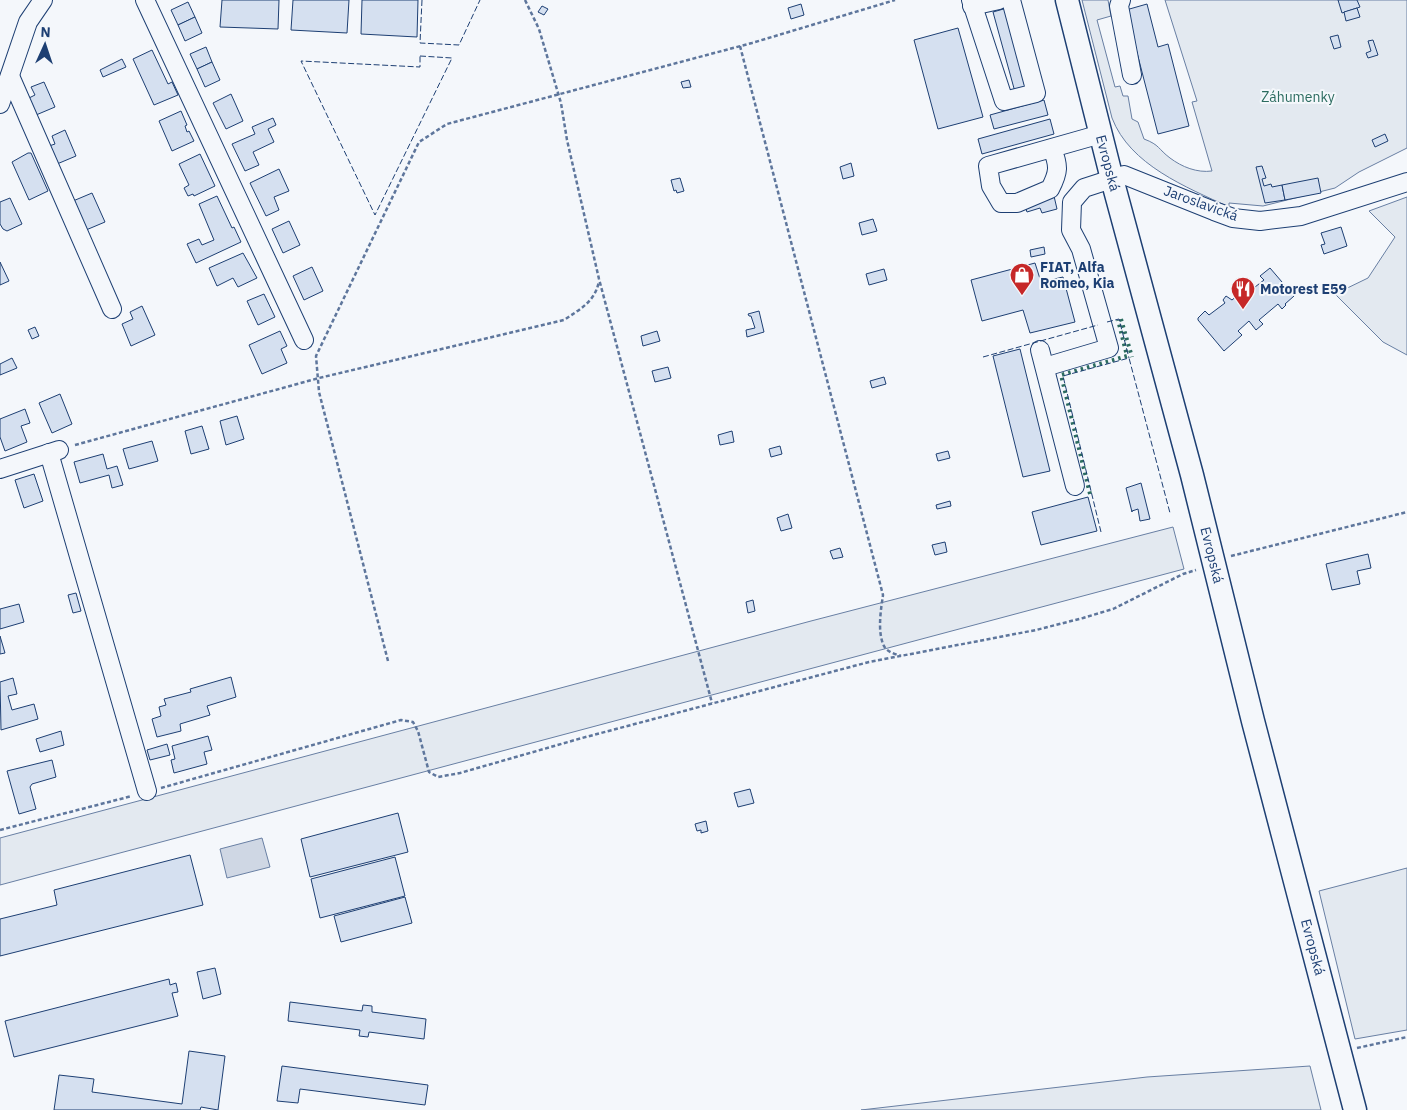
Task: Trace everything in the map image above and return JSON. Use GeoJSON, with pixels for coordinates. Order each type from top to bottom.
{"type":"FeatureCollection","features":[{"type":"Feature","properties":{"kind":"main road","name":"Evropská"},"geometry":{"type":"LineString","coordinates":[[1067,0],[1112,178],[1192,475],[1253,721],[1355,1110]]}},
{"type":"Feature","properties":{"kind":"street"},"geometry":{"type":"LineString","coordinates":[[0,104],[28,22],[44,0]]}},
{"type":"Feature","properties":{"kind":"street"},"geometry":{"type":"LineString","coordinates":[[144,0],[304,340]]}},
{"type":"Feature","properties":{"kind":"street"},"geometry":{"type":"LineString","coordinates":[[999,0],[972,3],[1004,101],[1036,93],[1011,0]]}},
{"type":"Feature","properties":{"kind":"street"},"geometry":{"type":"LineString","coordinates":[[1121,0],[1119,6],[1132,75]]}},
{"type":"Feature","properties":{"kind":"street"},"geometry":{"type":"LineString","coordinates":[[10,76],[112,309]]}},
{"type":"Feature","properties":{"kind":"street"},"geometry":{"type":"LineString","coordinates":[[1052,148],[1101,134]]}},
{"type":"Feature","properties":{"kind":"street","name":"Jaroslavická"},"geometry":{"type":"LineString","coordinates":[[1112,178],[1124,175],[1233,218],[1260,221],[1301,216],[1407,182]]}},
{"type":"Feature","properties":{"kind":"street"},"geometry":{"type":"LineString","coordinates":[[1045,367],[1109,348],[1081,249],[1072,230],[1072,202],[1084,188],[1112,178]]}},
{"type":"Feature","properties":{"kind":"street"},"geometry":{"type":"LineString","coordinates":[[1040,350],[1075,486]]}},
{"type":"Feature","properties":{"kind":"street"},"geometry":{"type":"LineString","coordinates":[[0,469],[54,451],[147,792]]}},
{"type":"Feature","properties":{"kind":"path"},"geometry":{"type":"LineString","coordinates":[[525,0],[539,29],[558,94],[599,279],[712,703]]}},
{"type":"Feature","properties":{"kind":"path"},"geometry":{"type":"LineString","coordinates":[[388,661],[319,392],[316,356],[419,142],[447,124],[740,46],[895,0]]}},
{"type":"Feature","properties":{"kind":"path"},"geometry":{"type":"LineString","coordinates":[[740,46],[883,594],[880,618],[884,646],[890,652],[901,656]]}},
{"type":"Feature","properties":{"kind":"path"},"geometry":{"type":"LineString","coordinates":[[54,451],[319,378],[564,320],[588,304],[598,288],[599,279]]}},
{"type":"Feature","properties":{"kind":"path"},"geometry":{"type":"LineString","coordinates":[[0,830],[147,792],[401,720],[413,722],[418,731],[429,772],[438,777],[460,773],[712,703],[869,662],[1036,630],[1083,618],[1113,609],[1184,574],[1200,569],[1213,561],[1407,512]]}},
{"type":"Feature","properties":{"kind":"path"},"geometry":{"type":"LineString","coordinates":[[1340,1052],[1407,1037]]}},
{"type":"Feature","properties":{"kind":"green space","name":"Záhumenky"},"geometry":{"type":"Polygon","coordinates":[[[1082,0],[1108,0],[1111,16],[1097,20],[1115,87],[1120,86],[1123,96],[1128,96],[1132,119],[1138,122],[1144,139],[1156,145],[1170,158],[1190,169],[1212,171],[1192,102],[1197,101],[1165,0],[1407,0],[1407,148],[1359,172],[1335,188],[1263,206],[1229,203],[1229,207],[1161,173],[1132,149],[1120,134],[1112,118],[1082,0]]]}},
{"type":"Feature","properties":{"kind":"green space"},"geometry":{"type":"Polygon","coordinates":[[[1407,197],[1407,355],[1383,342],[1335,294],[1368,278],[1395,237],[1369,211],[1407,197]]]}},
{"type":"Feature","properties":{"kind":"green space"},"geometry":{"type":"Polygon","coordinates":[[[1173,527],[1184,569],[0,885],[0,838],[811,621],[1173,527]]]}},
{"type":"Feature","properties":{"kind":"green space"},"geometry":{"type":"Polygon","coordinates":[[[1407,868],[1407,1030],[1355,1039],[1319,891],[1407,868]]]}},
{"type":"Feature","properties":{"kind":"green space"},"geometry":{"type":"Polygon","coordinates":[[[1310,1066],[1321,1110],[861,1110],[1147,1077],[1310,1066]]]}},
{"type":"Feature","properties":{"kind":"shaded area"},"geometry":{"type":"Polygon","coordinates":[[[262,838],[270,867],[227,878],[220,849],[262,838]]]}},
{"type":"Feature","properties":{"kind":"building"},"geometry":{"type":"Polygon","coordinates":[[[222,0],[279,0],[278,29],[220,27],[222,0]]]}},
{"type":"Feature","properties":{"kind":"building"},"geometry":{"type":"Polygon","coordinates":[[[293,0],[349,0],[347,33],[291,30],[293,0]]]}},
{"type":"Feature","properties":{"kind":"building"},"geometry":{"type":"Polygon","coordinates":[[[362,0],[418,0],[417,37],[361,34],[362,0]]]}},
{"type":"Feature","properties":{"kind":"building"},"geometry":{"type":"Polygon","coordinates":[[[1338,0],[1357,0],[1360,7],[1342,13],[1338,0]]]}},
{"type":"Feature","properties":{"kind":"building"},"geometry":{"type":"Polygon","coordinates":[[[188,2],[195,17],[178,25],[171,10],[188,2]]]}},
{"type":"Feature","properties":{"kind":"building"},"geometry":{"type":"Polygon","coordinates":[[[801,4],[804,15],[791,19],[788,8],[801,4]]]}},
{"type":"Feature","properties":{"kind":"building"},"geometry":{"type":"Polygon","coordinates":[[[1147,4],[1158,47],[1168,44],[1189,126],[1158,134],[1126,10],[1147,4]]]}},
{"type":"Feature","properties":{"kind":"building"},"geometry":{"type":"Polygon","coordinates":[[[542,6],[548,9],[544,15],[538,12],[542,6]]]}},
{"type":"Feature","properties":{"kind":"building"},"geometry":{"type":"Polygon","coordinates":[[[1007,8],[1028,89],[1015,92],[993,12],[1007,8]]]}},
{"type":"Feature","properties":{"kind":"building"},"geometry":{"type":"Polygon","coordinates":[[[1357,8],[1360,17],[1346,21],[1344,12],[1357,8]]]}},
{"type":"Feature","properties":{"kind":"building"},"geometry":{"type":"Polygon","coordinates":[[[195,17],[202,33],[185,41],[178,25],[195,17]]]}},
{"type":"Feature","properties":{"kind":"building"},"geometry":{"type":"Polygon","coordinates":[[[958,28],[983,117],[938,129],[914,40],[958,28]]]}},
{"type":"Feature","properties":{"kind":"building"},"geometry":{"type":"Polygon","coordinates":[[[1338,35],[1341,47],[1334,49],[1330,37],[1338,35]]]}},
{"type":"Feature","properties":{"kind":"building"},"geometry":{"type":"Polygon","coordinates":[[[1373,40],[1378,55],[1368,58],[1366,53],[1371,51],[1368,41],[1373,40]]]}},
{"type":"Feature","properties":{"kind":"building"},"geometry":{"type":"Polygon","coordinates":[[[206,47],[212,62],[197,69],[190,54],[206,47]]]}},
{"type":"Feature","properties":{"kind":"building"},"geometry":{"type":"Polygon","coordinates":[[[152,50],[168,84],[172,82],[178,95],[154,105],[133,59],[152,50]]]}},
{"type":"Feature","properties":{"kind":"building"},"geometry":{"type":"Polygon","coordinates":[[[122,59],[126,67],[103,77],[100,70],[122,59]]]}},
{"type":"Feature","properties":{"kind":"building"},"geometry":{"type":"Polygon","coordinates":[[[212,62],[220,80],[205,87],[197,69],[212,62]]]}},
{"type":"Feature","properties":{"kind":"building"},"geometry":{"type":"Polygon","coordinates":[[[689,80],[691,87],[683,88],[681,82],[689,80]]]}},
{"type":"Feature","properties":{"kind":"building"},"geometry":{"type":"Polygon","coordinates":[[[44,82],[55,107],[36,115],[29,98],[35,95],[31,87],[44,82]]]}},
{"type":"Feature","properties":{"kind":"building"},"geometry":{"type":"Polygon","coordinates":[[[231,94],[243,121],[226,129],[213,103],[231,94]]]}},
{"type":"Feature","properties":{"kind":"building"},"geometry":{"type":"Polygon","coordinates":[[[1044,100],[1048,115],[994,129],[990,115],[1044,100]]]}},
{"type":"Feature","properties":{"kind":"building"},"geometry":{"type":"Polygon","coordinates":[[[181,111],[187,125],[185,126],[187,132],[189,131],[194,141],[172,151],[159,121],[181,111]]]}},
{"type":"Feature","properties":{"kind":"building"},"geometry":{"type":"Polygon","coordinates":[[[273,118],[276,125],[268,129],[274,142],[253,152],[259,165],[245,171],[232,144],[255,134],[252,127],[273,118]]]}},
{"type":"Feature","properties":{"kind":"building"},"geometry":{"type":"Polygon","coordinates":[[[1050,119],[1054,134],[982,154],[978,139],[1050,119]]]}},
{"type":"Feature","properties":{"kind":"building"},"geometry":{"type":"Polygon","coordinates":[[[65,130],[76,156],[57,164],[49,146],[55,144],[52,136],[65,130]]]}},
{"type":"Feature","properties":{"kind":"building"},"geometry":{"type":"Polygon","coordinates":[[[1385,134],[1388,141],[1375,147],[1372,140],[1385,134]]]}},
{"type":"Feature","properties":{"kind":"building"},"geometry":{"type":"Polygon","coordinates":[[[31,153],[48,191],[29,200],[12,162],[31,153]]]}},
{"type":"Feature","properties":{"kind":"building"},"geometry":{"type":"Polygon","coordinates":[[[200,154],[215,186],[194,196],[193,194],[188,196],[184,188],[189,185],[179,164],[200,154]]]}},
{"type":"Feature","properties":{"kind":"building"},"geometry":{"type":"Polygon","coordinates":[[[851,163],[854,176],[843,179],[840,167],[851,163]]]}},
{"type":"Feature","properties":{"kind":"building"},"geometry":{"type":"Polygon","coordinates":[[[1262,166],[1266,178],[1262,179],[1264,186],[1271,184],[1272,187],[1282,185],[1285,200],[1265,203],[1256,167],[1262,166]]]}},
{"type":"Feature","properties":{"kind":"building"},"geometry":{"type":"Polygon","coordinates":[[[279,169],[289,191],[274,197],[279,210],[266,216],[250,183],[279,169]]]}},
{"type":"Feature","properties":{"kind":"building"},"geometry":{"type":"Polygon","coordinates":[[[680,178],[684,191],[677,193],[676,190],[674,191],[671,180],[680,178]]]}},
{"type":"Feature","properties":{"kind":"building"},"geometry":{"type":"Polygon","coordinates":[[[1318,178],[1321,193],[1285,200],[1282,185],[1318,178]]]}},
{"type":"Feature","properties":{"kind":"building"},"geometry":{"type":"Polygon","coordinates":[[[92,193],[105,222],[86,230],[73,201],[92,193]]]}},
{"type":"Feature","properties":{"kind":"building"},"geometry":{"type":"Polygon","coordinates":[[[217,196],[232,228],[234,227],[241,242],[196,263],[187,244],[199,239],[202,245],[214,240],[199,204],[217,196]]]}},
{"type":"Feature","properties":{"kind":"building"},"geometry":{"type":"Polygon","coordinates":[[[1054,196],[1057,209],[1042,213],[1040,208],[1027,212],[1025,206],[1054,196]]]}},
{"type":"Feature","properties":{"kind":"building"},"geometry":{"type":"Polygon","coordinates":[[[10,198],[22,224],[7,231],[0,224],[0,202],[10,198]]]}},
{"type":"Feature","properties":{"kind":"building"},"geometry":{"type":"Polygon","coordinates":[[[873,219],[877,231],[862,235],[859,223],[873,219]]]}},
{"type":"Feature","properties":{"kind":"building"},"geometry":{"type":"Polygon","coordinates":[[[289,221],[300,245],[283,253],[272,229],[289,221]]]}},
{"type":"Feature","properties":{"kind":"building"},"geometry":{"type":"Polygon","coordinates":[[[1341,227],[1347,246],[1324,254],[1321,245],[1325,244],[1321,233],[1341,227]]]}},
{"type":"Feature","properties":{"kind":"building"},"geometry":{"type":"Polygon","coordinates":[[[1044,247],[1045,254],[1031,257],[1030,250],[1044,247]]]}},
{"type":"Feature","properties":{"kind":"building"},"geometry":{"type":"Polygon","coordinates":[[[243,253],[257,278],[238,287],[233,278],[217,286],[209,268],[243,253]]]}},
{"type":"Feature","properties":{"kind":"building"},"geometry":{"type":"Polygon","coordinates":[[[0,262],[9,281],[0,285],[0,262]]]}},
{"type":"Feature","properties":{"kind":"building","name":"FIAT, Alfa Romeo, Kia"},"geometry":{"type":"Polygon","coordinates":[[[1035,263],[1041,282],[1063,277],[1075,322],[1030,333],[1023,310],[982,321],[971,280],[1035,263]]]}},
{"type":"Feature","properties":{"kind":"building"},"geometry":{"type":"Polygon","coordinates":[[[312,267],[323,291],[304,300],[293,276],[312,267]]]}},
{"type":"Feature","properties":{"kind":"building","name":"Motorest E59"},"geometry":{"type":"Polygon","coordinates":[[[1270,268],[1294,296],[1282,309],[1278,304],[1259,320],[1263,324],[1256,330],[1249,321],[1238,331],[1242,335],[1224,351],[1198,318],[1205,311],[1209,315],[1225,303],[1223,300],[1226,296],[1232,300],[1238,295],[1241,298],[1264,280],[1260,276],[1270,268]]]}},
{"type":"Feature","properties":{"kind":"building"},"geometry":{"type":"Polygon","coordinates":[[[884,269],[887,280],[869,285],[866,274],[884,269]]]}},
{"type":"Feature","properties":{"kind":"building"},"geometry":{"type":"Polygon","coordinates":[[[264,294],[275,317],[258,325],[247,301],[264,294]]]}},
{"type":"Feature","properties":{"kind":"building"},"geometry":{"type":"Polygon","coordinates":[[[142,306],[155,335],[131,346],[122,324],[133,319],[130,312],[142,306]]]}},
{"type":"Feature","properties":{"kind":"building"},"geometry":{"type":"Polygon","coordinates":[[[759,311],[764,332],[747,337],[746,330],[755,328],[751,316],[748,314],[759,311]]]}},
{"type":"Feature","properties":{"kind":"building"},"geometry":{"type":"Polygon","coordinates":[[[35,327],[39,336],[32,339],[28,330],[35,327]]]}},
{"type":"Feature","properties":{"kind":"building"},"geometry":{"type":"Polygon","coordinates":[[[280,331],[287,346],[281,349],[287,363],[262,374],[249,345],[280,331]]]}},
{"type":"Feature","properties":{"kind":"building"},"geometry":{"type":"Polygon","coordinates":[[[657,331],[660,341],[643,346],[641,336],[657,331]]]}},
{"type":"Feature","properties":{"kind":"building"},"geometry":{"type":"Polygon","coordinates":[[[1020,349],[1050,471],[1023,477],[993,356],[1020,349]]]}},
{"type":"Feature","properties":{"kind":"building"},"geometry":{"type":"Polygon","coordinates":[[[12,358],[17,368],[0,375],[0,364],[12,358]]]}},
{"type":"Feature","properties":{"kind":"building"},"geometry":{"type":"Polygon","coordinates":[[[668,367],[671,378],[655,382],[652,371],[668,367]]]}},
{"type":"Feature","properties":{"kind":"building"},"geometry":{"type":"Polygon","coordinates":[[[884,377],[886,384],[872,388],[870,381],[884,377]]]}},
{"type":"Feature","properties":{"kind":"building"},"geometry":{"type":"Polygon","coordinates":[[[60,394],[72,424],[52,433],[39,403],[60,394]]]}},
{"type":"Feature","properties":{"kind":"building"},"geometry":{"type":"Polygon","coordinates":[[[25,409],[30,423],[21,426],[27,442],[5,451],[0,437],[0,419],[25,409]]]}},
{"type":"Feature","properties":{"kind":"building"},"geometry":{"type":"Polygon","coordinates":[[[237,416],[244,439],[226,445],[220,421],[237,416]]]}},
{"type":"Feature","properties":{"kind":"building"},"geometry":{"type":"Polygon","coordinates":[[[202,426],[209,449],[191,454],[185,431],[202,426]]]}},
{"type":"Feature","properties":{"kind":"building"},"geometry":{"type":"Polygon","coordinates":[[[732,431],[734,442],[720,445],[718,435],[732,431]]]}},
{"type":"Feature","properties":{"kind":"building"},"geometry":{"type":"Polygon","coordinates":[[[152,441],[158,461],[129,469],[123,449],[152,441]]]}},
{"type":"Feature","properties":{"kind":"building"},"geometry":{"type":"Polygon","coordinates":[[[780,446],[782,454],[771,457],[769,449],[780,446]]]}},
{"type":"Feature","properties":{"kind":"building"},"geometry":{"type":"Polygon","coordinates":[[[948,451],[950,458],[938,461],[936,454],[948,451]]]}},
{"type":"Feature","properties":{"kind":"building"},"geometry":{"type":"Polygon","coordinates":[[[103,454],[107,469],[117,466],[123,485],[112,488],[109,475],[80,483],[74,462],[103,454]]]}},
{"type":"Feature","properties":{"kind":"building"},"geometry":{"type":"Polygon","coordinates":[[[34,474],[43,501],[24,508],[15,480],[34,474]]]}},
{"type":"Feature","properties":{"kind":"building"},"geometry":{"type":"Polygon","coordinates":[[[1141,483],[1150,519],[1140,521],[1138,509],[1132,512],[1126,488],[1141,483]]]}},
{"type":"Feature","properties":{"kind":"building"},"geometry":{"type":"Polygon","coordinates":[[[1088,497],[1097,531],[1041,545],[1032,512],[1088,497]]]}},
{"type":"Feature","properties":{"kind":"building"},"geometry":{"type":"Polygon","coordinates":[[[950,501],[951,506],[937,509],[936,505],[950,501]]]}},
{"type":"Feature","properties":{"kind":"building"},"geometry":{"type":"Polygon","coordinates":[[[788,514],[792,528],[781,531],[777,518],[788,514]]]}},
{"type":"Feature","properties":{"kind":"building"},"geometry":{"type":"Polygon","coordinates":[[[945,542],[947,552],[935,555],[932,545],[945,542]]]}},
{"type":"Feature","properties":{"kind":"building"},"geometry":{"type":"Polygon","coordinates":[[[840,548],[843,557],[833,559],[830,551],[840,548]]]}},
{"type":"Feature","properties":{"kind":"building"},"geometry":{"type":"Polygon","coordinates":[[[1368,554],[1371,568],[1357,571],[1360,584],[1332,590],[1326,564],[1368,554]]]}},
{"type":"Feature","properties":{"kind":"building"},"geometry":{"type":"Polygon","coordinates":[[[76,593],[81,611],[73,613],[68,595],[76,593]]]}},
{"type":"Feature","properties":{"kind":"building"},"geometry":{"type":"Polygon","coordinates":[[[753,600],[755,611],[748,613],[746,602],[753,600]]]}},
{"type":"Feature","properties":{"kind":"building"},"geometry":{"type":"Polygon","coordinates":[[[19,604],[24,622],[0,629],[0,609],[19,604]]]}},
{"type":"Feature","properties":{"kind":"building"},"geometry":{"type":"Polygon","coordinates":[[[0,636],[5,653],[0,654],[0,636]]]}},
{"type":"Feature","properties":{"kind":"building"},"geometry":{"type":"Polygon","coordinates":[[[231,677],[236,697],[207,706],[210,715],[180,724],[181,731],[157,737],[152,719],[161,716],[159,707],[166,705],[164,699],[191,692],[190,689],[231,677]]]}},
{"type":"Feature","properties":{"kind":"building"},"geometry":{"type":"Polygon","coordinates":[[[13,678],[17,694],[8,696],[12,710],[34,704],[38,719],[1,730],[0,682],[13,678]]]}},
{"type":"Feature","properties":{"kind":"building"},"geometry":{"type":"Polygon","coordinates":[[[61,731],[64,745],[40,752],[36,739],[61,731]]]}},
{"type":"Feature","properties":{"kind":"building"},"geometry":{"type":"Polygon","coordinates":[[[208,736],[212,750],[204,752],[207,764],[174,773],[171,760],[175,759],[172,746],[208,736]]]}},
{"type":"Feature","properties":{"kind":"building"},"geometry":{"type":"Polygon","coordinates":[[[167,744],[170,755],[150,760],[147,750],[167,744]]]}},
{"type":"Feature","properties":{"kind":"building"},"geometry":{"type":"Polygon","coordinates":[[[52,760],[56,777],[32,784],[30,787],[36,809],[19,814],[7,771],[52,760]]]}},
{"type":"Feature","properties":{"kind":"building"},"geometry":{"type":"Polygon","coordinates":[[[750,789],[754,803],[738,807],[734,793],[750,789]]]}},
{"type":"Feature","properties":{"kind":"building"},"geometry":{"type":"Polygon","coordinates":[[[398,813],[408,852],[310,877],[301,839],[398,813]]]}},
{"type":"Feature","properties":{"kind":"building"},"geometry":{"type":"Polygon","coordinates":[[[706,821],[708,831],[701,833],[701,830],[697,831],[695,824],[706,821]]]}},
{"type":"Feature","properties":{"kind":"building"},"geometry":{"type":"Polygon","coordinates":[[[190,855],[203,905],[0,956],[0,919],[57,905],[54,890],[190,855]]]}},
{"type":"Feature","properties":{"kind":"building"},"geometry":{"type":"Polygon","coordinates":[[[395,857],[405,896],[320,918],[311,879],[395,857]]]}},
{"type":"Feature","properties":{"kind":"building"},"geometry":{"type":"Polygon","coordinates":[[[405,897],[412,923],[341,942],[334,916],[405,897]]]}},
{"type":"Feature","properties":{"kind":"building"},"geometry":{"type":"Polygon","coordinates":[[[215,968],[221,994],[203,999],[197,972],[215,968]]]}},
{"type":"Feature","properties":{"kind":"building"},"geometry":{"type":"Polygon","coordinates":[[[169,979],[170,985],[176,983],[178,992],[172,993],[178,1016],[14,1057],[5,1021],[169,979]]]}},
{"type":"Feature","properties":{"kind":"building"},"geometry":{"type":"Polygon","coordinates":[[[290,1002],[362,1011],[363,1005],[372,1006],[372,1012],[426,1019],[424,1039],[369,1032],[368,1037],[359,1036],[360,1030],[288,1021],[290,1002]]]}},
{"type":"Feature","properties":{"kind":"building"},"geometry":{"type":"Polygon","coordinates":[[[189,1051],[225,1056],[218,1110],[201,1107],[200,1110],[54,1110],[59,1075],[94,1079],[92,1092],[182,1104],[189,1051]]]}},
{"type":"Feature","properties":{"kind":"building"},"geometry":{"type":"Polygon","coordinates":[[[282,1066],[428,1085],[425,1105],[300,1089],[298,1103],[277,1101],[282,1066]]]}},
{"type":"Feature","properties":{"kind":"hedge"},"geometry":{"type":"LineString","coordinates":[[1121,319],[1132,357]]}},
{"type":"Feature","properties":{"kind":"hedge"},"geometry":{"type":"LineString","coordinates":[[1090,494],[1061,375],[1127,356],[1118,320]]}},
{"type":"Feature","properties":{"kind":"fence"},"geometry":{"type":"LineString","coordinates":[[422,0],[420,43],[459,45],[480,0]]}},
{"type":"Feature","properties":{"kind":"fence"},"geometry":{"type":"LineString","coordinates":[[420,56],[452,58],[375,215],[301,61],[420,67],[420,56]]}},
{"type":"Feature","properties":{"kind":"fence"},"geometry":{"type":"LineString","coordinates":[[1107,322],[1119,319],[1129,358]]}},
{"type":"Feature","properties":{"kind":"fence"},"geometry":{"type":"LineString","coordinates":[[983,357],[1098,325]]}},
{"type":"Feature","properties":{"kind":"fence"},"geometry":{"type":"LineString","coordinates":[[1101,532],[1063,376],[1129,358],[1170,513]]}},
{"type":"Feature","properties":{"kind":"place","name":"FIAT, Alfa Romeo, Kia"},"geometry":{"type":"Point","coordinates":[1022,296]}},
{"type":"Feature","properties":{"kind":"place","name":"Motorest E59"},"geometry":{"type":"Point","coordinates":[1243,310]}}]}
